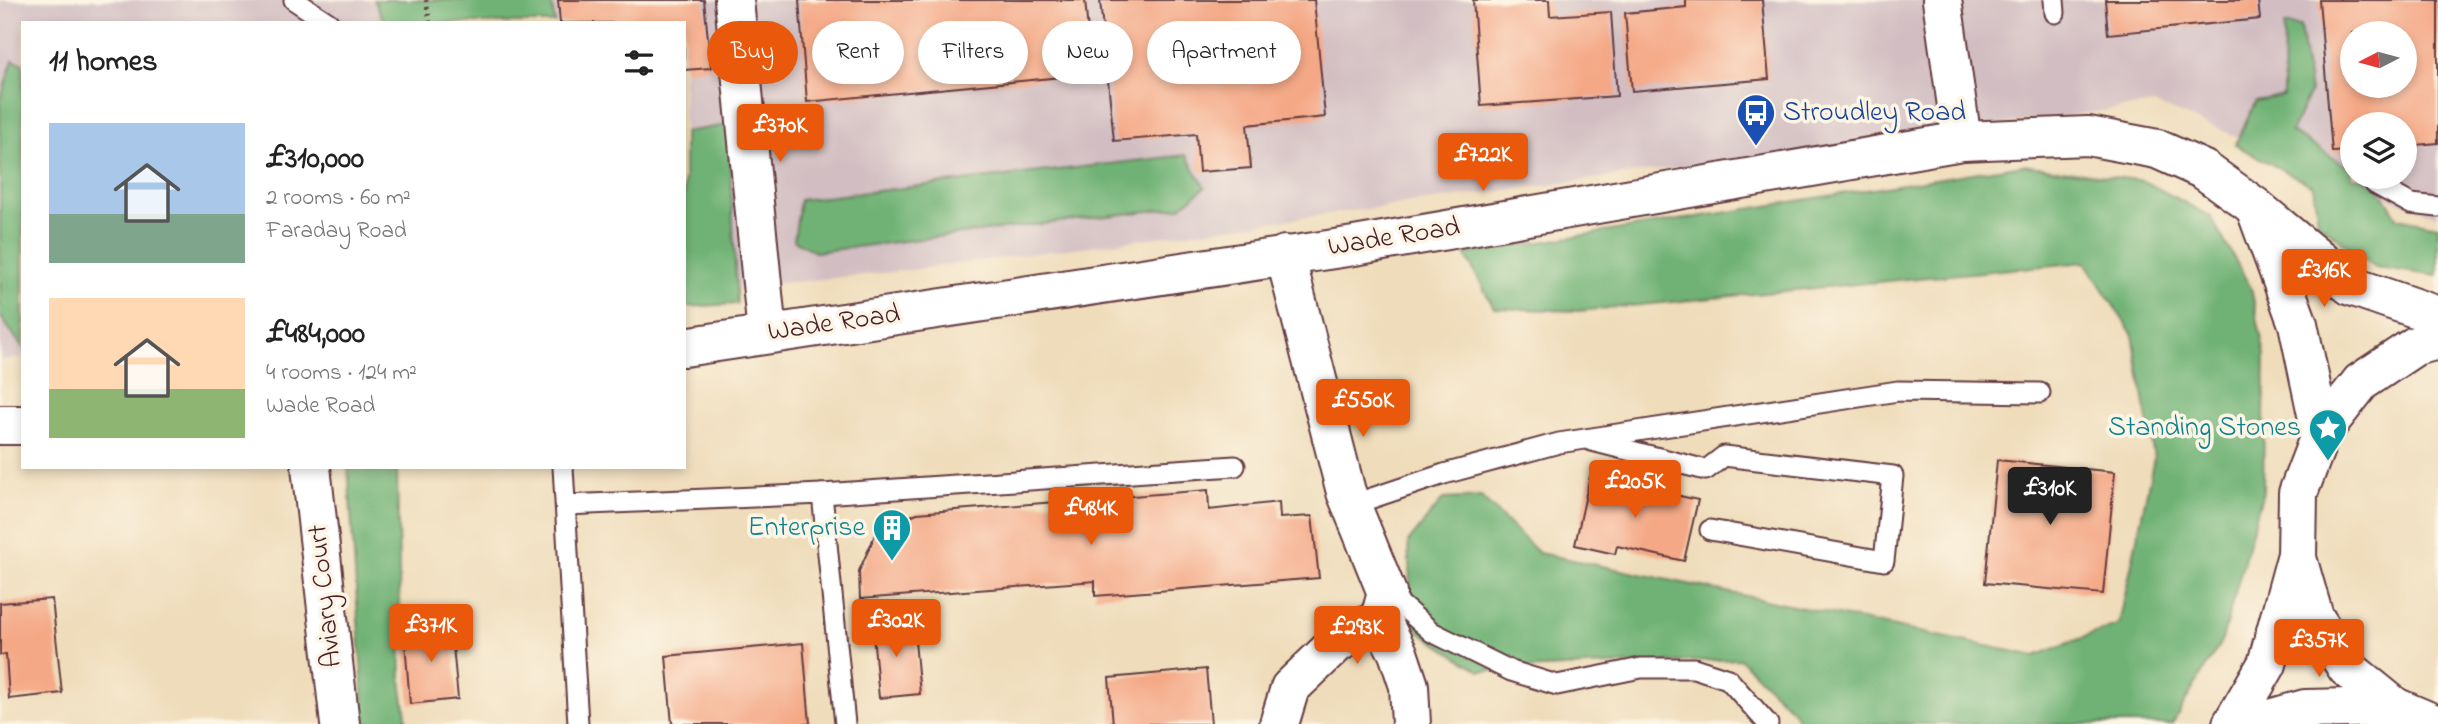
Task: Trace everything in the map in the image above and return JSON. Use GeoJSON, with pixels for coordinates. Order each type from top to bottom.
{"type":"FeatureCollection","features":[{"type":"Feature","properties":{"kind":"street"},"geometry":{"type":"LineString","coordinates":[[734,0],[767,334]]}},
{"type":"Feature","properties":{"kind":"street"},"geometry":{"type":"LineString","coordinates":[[1942,0],[1962,141]]}},
{"type":"Feature","properties":{"kind":"street","name":"Wade Road"},"geometry":{"type":"LineString","coordinates":[[686,347],[1354,246],[1962,141],[2088,136],[2157,149],[2204,170],[2254,206],[2351,286],[2438,316]]}},
{"type":"Feature","properties":{"kind":"street"},"geometry":{"type":"LineString","coordinates":[[2254,206],[2298,324],[2321,433]]}},
{"type":"Feature","properties":{"kind":"street"},"geometry":{"type":"LineString","coordinates":[[1285,256],[1351,505],[1409,686],[1411,724]]}},
{"type":"Feature","properties":{"kind":"street"},"geometry":{"type":"LineString","coordinates":[[2232,724],[2267,664],[2297,558],[2298,493],[2321,433],[2361,382],[2414,346],[2438,340]]}},
{"type":"Feature","properties":{"kind":"street"},"geometry":{"type":"LineString","coordinates":[[0,425],[21,425]]}},
{"type":"Feature","properties":{"kind":"street","name":"Aviary Court"},"geometry":{"type":"LineString","coordinates":[[311,469],[340,724]]}},
{"type":"Feature","properties":{"kind":"street"},"geometry":{"type":"LineString","coordinates":[[2297,558],[2314,617],[2347,668],[2395,707],[2435,724]]}},
{"type":"Feature","properties":{"kind":"street"},"geometry":{"type":"LineString","coordinates":[[1279,724],[1290,688],[1336,644],[1384,606]]}},
{"type":"Feature","properties":{"kind":"street"},"geometry":{"type":"LineString","coordinates":[[2252,724],[2305,709],[2395,707]]}},
{"type":"Feature","properties":{"kind":"lane"},"geometry":{"type":"LineString","coordinates":[[294,0],[326,21]]}},
{"type":"Feature","properties":{"kind":"lane"},"geometry":{"type":"LineString","coordinates":[[2384,189],[2411,204],[2438,207]]}},
{"type":"Feature","properties":{"kind":"lane"},"geometry":{"type":"LineString","coordinates":[[1351,505],[1444,474],[1559,443],[1898,391],[2040,393]]}},
{"type":"Feature","properties":{"kind":"lane"},"geometry":{"type":"LineString","coordinates":[[1584,439],[1706,470],[1724,456],[1893,476],[1884,561],[1710,530]]}},
{"type":"Feature","properties":{"kind":"lane"},"geometry":{"type":"LineString","coordinates":[[566,505],[822,494],[1235,466]]}},
{"type":"Feature","properties":{"kind":"lane"},"geometry":{"type":"LineString","coordinates":[[563,469],[578,724]]}},
{"type":"Feature","properties":{"kind":"lane"},"geometry":{"type":"LineString","coordinates":[[822,494],[845,724]]}},
{"type":"Feature","properties":{"kind":"lane"},"geometry":{"type":"LineString","coordinates":[[1384,606],[1511,671],[1557,685],[1641,668],[1694,668],[1728,679],[1768,724]]}},
{"type":"Feature","properties":{"kind":"path"},"geometry":{"type":"LineString","coordinates":[[426,0],[430,21]]}},
{"type":"Feature","properties":{"kind":"shaded area"},"geometry":{"type":"Polygon","coordinates":[[[0,0],[2438,0],[2438,217],[2368,189],[2417,189],[2417,112],[2340,112],[2340,178],[2155,104],[902,271],[686,293],[686,21],[21,21],[21,358],[0,360],[0,0]]]}},
{"type":"Feature","properties":{"kind":"green space"},"geometry":{"type":"Polygon","coordinates":[[[374,0],[551,0],[555,21],[384,21],[374,0]]]}},
{"type":"Feature","properties":{"kind":"green space"},"geometry":{"type":"Polygon","coordinates":[[[2284,25],[2300,26],[2310,92],[2291,132],[2340,162],[2340,189],[2378,189],[2398,218],[2438,226],[2438,276],[2375,267],[2318,222],[2313,186],[2235,145],[2256,101],[2283,96],[2284,25]]]}},
{"type":"Feature","properties":{"kind":"green space"},"geometry":{"type":"Polygon","coordinates":[[[13,60],[21,63],[21,345],[0,316],[0,100],[13,60]]]}},
{"type":"Feature","properties":{"kind":"green space"},"geometry":{"type":"Polygon","coordinates":[[[728,125],[737,304],[686,307],[686,132],[728,125]]]}},
{"type":"Feature","properties":{"kind":"green space"},"geometry":{"type":"Polygon","coordinates":[[[1186,155],[1205,187],[1181,207],[815,252],[794,240],[800,200],[1186,155]]]}},
{"type":"Feature","properties":{"kind":"green space"},"geometry":{"type":"Polygon","coordinates":[[[2023,165],[2144,181],[2210,216],[2251,288],[2265,355],[2263,491],[2222,640],[2172,724],[1801,724],[1794,712],[1740,659],[1480,671],[1412,628],[1408,542],[1443,499],[1481,497],[1539,553],[2035,656],[2119,624],[2154,458],[2133,335],[2085,262],[1578,311],[1494,308],[1465,254],[2023,165]]]}},
{"type":"Feature","properties":{"kind":"green space"},"geometry":{"type":"Polygon","coordinates":[[[348,469],[397,469],[401,680],[407,724],[365,724],[348,469]]]}},
{"type":"Feature","properties":{"kind":"building"},"geometry":{"type":"Polygon","coordinates":[[[558,0],[704,0],[707,68],[686,70],[686,21],[560,21],[558,0]]]}},
{"type":"Feature","properties":{"kind":"building"},"geometry":{"type":"Polygon","coordinates":[[[799,0],[1085,0],[1087,21],[1042,21],[1042,79],[1028,80],[1028,21],[918,21],[918,84],[990,84],[807,102],[799,0]]]}},
{"type":"Feature","properties":{"kind":"building"},"geometry":{"type":"Polygon","coordinates":[[[1100,0],[1314,0],[1325,117],[1247,125],[1251,168],[1199,172],[1196,134],[1114,141],[1108,84],[1133,84],[1133,21],[1102,21],[1100,0]]]}},
{"type":"Feature","properties":{"kind":"building"},"geometry":{"type":"Polygon","coordinates":[[[1473,0],[1549,0],[1550,16],[1611,12],[1617,96],[1481,106],[1473,0]]]}},
{"type":"Feature","properties":{"kind":"building"},"geometry":{"type":"Polygon","coordinates":[[[1686,0],[1762,0],[1769,79],[1632,91],[1625,13],[1686,7],[1686,0]]]}},
{"type":"Feature","properties":{"kind":"building"},"geometry":{"type":"Polygon","coordinates":[[[2105,0],[2258,0],[2260,19],[2108,34],[2105,0]]]}},
{"type":"Feature","properties":{"kind":"building"},"geometry":{"type":"Polygon","coordinates":[[[2319,0],[2438,0],[2438,143],[2417,145],[2417,112],[2340,112],[2340,152],[2332,152],[2319,0]]]}},
{"type":"Feature","properties":{"kind":"building"},"geometry":{"type":"Polygon","coordinates":[[[1997,460],[2115,472],[2103,594],[1985,583],[1997,460]]]}},
{"type":"Feature","properties":{"kind":"building"},"geometry":{"type":"Polygon","coordinates":[[[1590,476],[1698,500],[1684,561],[1617,546],[1615,554],[1575,545],[1590,476]]]}},
{"type":"Feature","properties":{"kind":"building"},"geometry":{"type":"Polygon","coordinates":[[[1208,490],[1209,510],[1279,502],[1280,518],[1312,516],[1319,578],[1095,596],[1095,581],[860,599],[859,571],[875,535],[917,513],[1208,490]]]}},
{"type":"Feature","properties":{"kind":"building"},"geometry":{"type":"Polygon","coordinates":[[[52,599],[62,693],[9,699],[6,654],[0,655],[0,603],[52,599]]]}},
{"type":"Feature","properties":{"kind":"building"},"geometry":{"type":"Polygon","coordinates":[[[913,620],[920,694],[879,698],[872,623],[913,620]]]}},
{"type":"Feature","properties":{"kind":"building"},"geometry":{"type":"Polygon","coordinates":[[[451,624],[458,699],[410,704],[404,630],[451,624]]]}},
{"type":"Feature","properties":{"kind":"building"},"geometry":{"type":"Polygon","coordinates":[[[803,643],[810,724],[672,724],[666,656],[803,643]]]}},
{"type":"Feature","properties":{"kind":"building"},"geometry":{"type":"Polygon","coordinates":[[[1206,669],[1211,724],[1113,724],[1109,678],[1206,669]]]}},
{"type":"Feature","properties":{"kind":"place","name":"Stroudley Road"},"geometry":{"type":"Point","coordinates":[1756,147]}},
{"type":"Feature","properties":{"kind":"place","name":"Standing Stones"},"geometry":{"type":"Point","coordinates":[2328,462]}},
{"type":"Feature","properties":{"kind":"place","name":"Enterprise"},"geometry":{"type":"Point","coordinates":[892,562]}}]}
